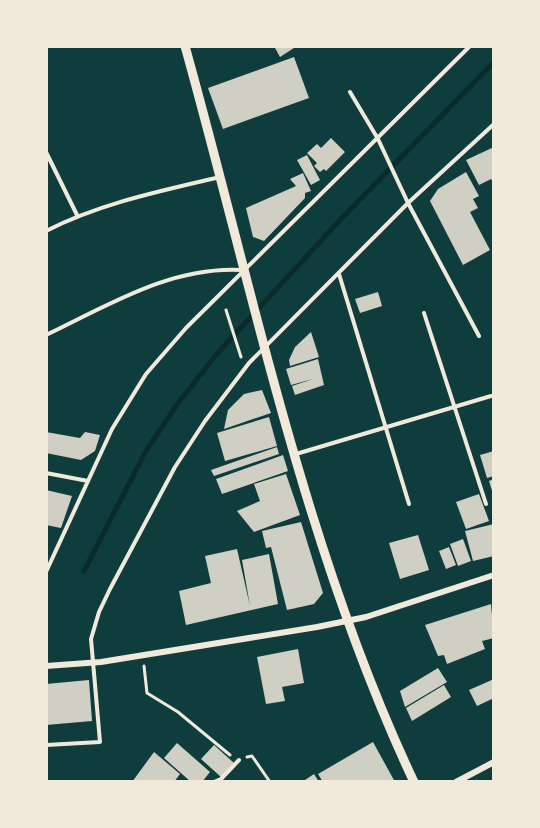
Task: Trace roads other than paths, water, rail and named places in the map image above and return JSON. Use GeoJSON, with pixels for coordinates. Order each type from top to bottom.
{"type":"FeatureCollection","features":[{"type":"Feature","properties":{"kind":"street"},"geometry":{"type":"LineString","coordinates":[[185,46],[221,176],[264,348],[345,621],[382,714],[414,782]]}},
{"type":"Feature","properties":{"kind":"street"},"geometry":{"type":"LineString","coordinates":[[46,666],[143,656],[366,617],[494,575]]}},
{"type":"Feature","properties":{"kind":"street"},"geometry":{"type":"LineString","coordinates":[[456,782],[494,762]]}},
{"type":"Feature","properties":{"kind":"lane"},"geometry":{"type":"LineString","coordinates":[[46,572],[112,429],[146,374],[186,328],[470,46]]}},
{"type":"Feature","properties":{"kind":"lane"},"geometry":{"type":"LineString","coordinates":[[350,92],[378,139],[408,203],[479,336]]}},
{"type":"Feature","properties":{"kind":"lane"},"geometry":{"type":"LineString","coordinates":[[46,745],[100,742],[92,639],[99,612],[153,505],[205,421],[264,348],[408,203],[494,124]]}},
{"type":"Feature","properties":{"kind":"lane"},"geometry":{"type":"LineString","coordinates":[[46,152],[77,215]]}},
{"type":"Feature","properties":{"kind":"lane"},"geometry":{"type":"LineString","coordinates":[[46,231],[77,215],[118,202],[221,176]]}},
{"type":"Feature","properties":{"kind":"lane"},"geometry":{"type":"LineString","coordinates":[[46,335],[147,287],[200,271],[245,271]]}},
{"type":"Feature","properties":{"kind":"lane"},"geometry":{"type":"LineString","coordinates":[[339,274],[409,504]]}},
{"type":"Feature","properties":{"kind":"lane"},"geometry":{"type":"LineString","coordinates":[[424,313],[486,504]]}},
{"type":"Feature","properties":{"kind":"lane"},"geometry":{"type":"LineString","coordinates":[[296,454],[455,409],[490,396]]}},
{"type":"Feature","properties":{"kind":"lane"},"geometry":{"type":"LineString","coordinates":[[46,472],[88,481]]}},
{"type":"Feature","properties":{"kind":"lane"},"geometry":{"type":"LineString","coordinates":[[214,782],[221,779],[239,760]]}},
{"type":"Feature","properties":{"kind":"waterway"},"geometry":{"type":"LineString","coordinates":[[84,571],[147,449],[179,402],[216,355],[340,220],[494,62]]}}]}
